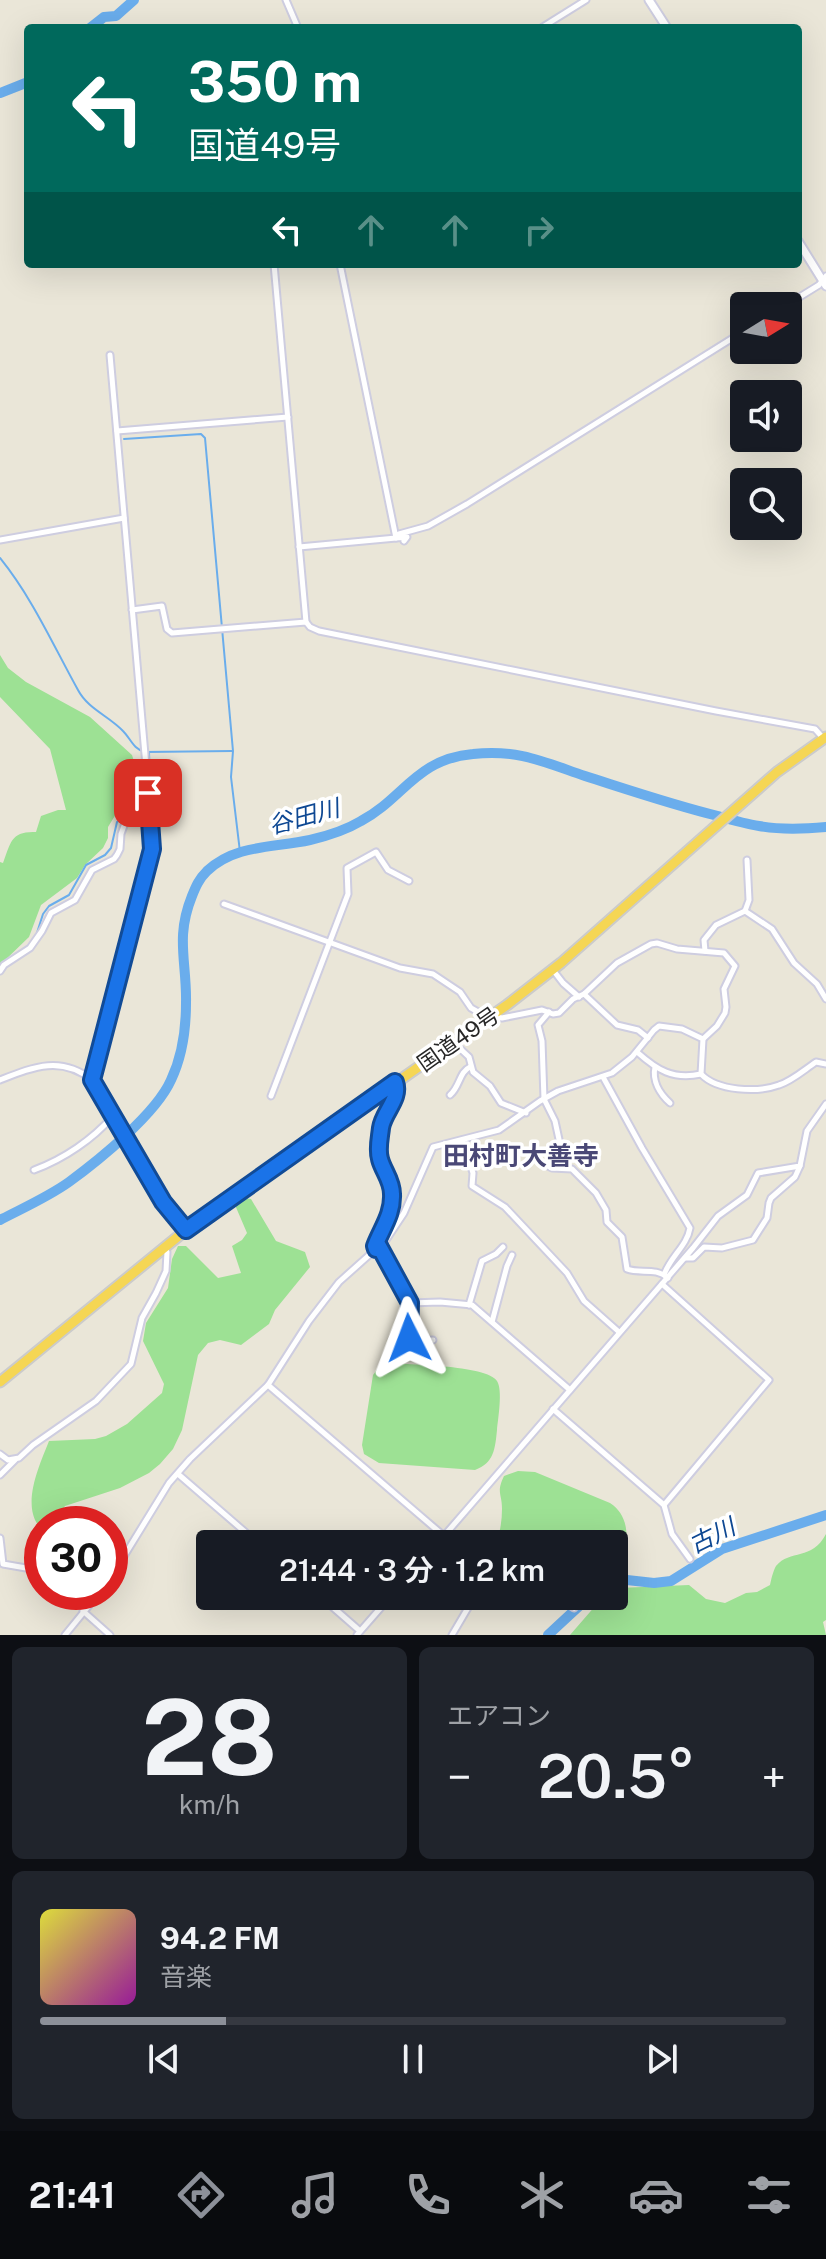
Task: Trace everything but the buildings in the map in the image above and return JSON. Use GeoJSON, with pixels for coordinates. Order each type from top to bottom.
{"type":"FeatureCollection","features":[{"type":"Feature","properties":{"kind":"highway","name":"国道49号"},"geometry":{"type":"LineString","coordinates":[[0,1382],[186,1230],[553,969],[796,756],[824,738]]}},
{"type":"Feature","properties":{"kind":"street"},"geometry":{"type":"LineString","coordinates":[[286,0],[296,24]]}},
{"type":"Feature","properties":{"kind":"street"},"geometry":{"type":"LineString","coordinates":[[547,24],[586,0]]}},
{"type":"Feature","properties":{"kind":"street"},"geometry":{"type":"LineString","coordinates":[[649,0],[664,24]]}},
{"type":"Feature","properties":{"kind":"street"},"geometry":{"type":"LineString","coordinates":[[802,247],[825,281],[802,295]]}},
{"type":"Feature","properties":{"kind":"street"},"geometry":{"type":"LineString","coordinates":[[274,268],[306,622],[310,627],[815,729],[824,738]]}},
{"type":"Feature","properties":{"kind":"street"},"geometry":{"type":"LineString","coordinates":[[341,268],[398,536]]}},
{"type":"Feature","properties":{"kind":"street"},"geometry":{"type":"LineString","coordinates":[[299,547],[398,536],[428,526],[730,340]]}},
{"type":"Feature","properties":{"kind":"street"},"geometry":{"type":"LineString","coordinates":[[92,1080],[152,849],[110,355]]}},
{"type":"Feature","properties":{"kind":"street"},"geometry":{"type":"LineString","coordinates":[[117,431],[288,417]]}},
{"type":"Feature","properties":{"kind":"street"},"geometry":{"type":"LineString","coordinates":[[0,540],[124,518]]}},
{"type":"Feature","properties":{"kind":"street"},"geometry":{"type":"LineString","coordinates":[[398,536],[407,537],[404,541]]}},
{"type":"Feature","properties":{"kind":"street"},"geometry":{"type":"LineString","coordinates":[[132,610],[162,606],[167,629],[172,633],[306,622]]}},
{"type":"Feature","properties":{"kind":"street"},"geometry":{"type":"LineString","coordinates":[[0,971],[30,948],[51,913],[75,900],[92,870],[114,859],[120,849],[125,823],[148,793]]}},
{"type":"Feature","properties":{"kind":"street"},"geometry":{"type":"LineString","coordinates":[[271,1096],[349,891],[348,867],[376,852],[388,870],[409,881]]}},
{"type":"Feature","properties":{"kind":"street"},"geometry":{"type":"LineString","coordinates":[[705,951],[704,940],[716,925],[745,911],[749,900],[747,860]]}},
{"type":"Feature","properties":{"kind":"street"},"geometry":{"type":"LineString","coordinates":[[224,904],[400,968],[433,974],[460,992],[471,1008],[498,1018],[536,1011],[559,1013],[614,966],[651,944],[726,954],[735,968],[724,989],[725,1013],[703,1039],[701,1074],[718,1085],[757,1089],[781,1084],[816,1062],[826,1064]]}},
{"type":"Feature","properties":{"kind":"street"},"geometry":{"type":"LineString","coordinates":[[745,911],[772,929],[794,963],[817,984],[826,999]]}},
{"type":"Feature","properties":{"kind":"street"},"geometry":{"type":"LineString","coordinates":[[553,969],[563,983],[617,1025],[638,1030],[648,1038]]}},
{"type":"Feature","properties":{"kind":"street"},"geometry":{"type":"LineString","coordinates":[[549,1012],[538,1025],[542,1041],[544,1099],[555,1121],[560,1144],[548,1166],[572,1169],[596,1193],[606,1212],[607,1222],[622,1237],[627,1269],[666,1276]]}},
{"type":"Feature","properties":{"kind":"street"},"geometry":{"type":"LineString","coordinates":[[128,1549],[160,1497],[190,1459],[268,1385],[333,1289],[386,1240],[404,1213],[433,1147],[499,1130],[567,1087],[614,1072],[637,1052],[654,1030],[663,1025],[682,1029],[703,1039]]}},
{"type":"Feature","properties":{"kind":"street"},"geometry":{"type":"LineString","coordinates":[[453,1042],[469,1057],[470,1067],[490,1086],[501,1103],[526,1113]]}},
{"type":"Feature","properties":{"kind":"street"},"geometry":{"type":"LineString","coordinates":[[637,1052],[664,1072],[686,1076],[701,1074]]}},
{"type":"Feature","properties":{"kind":"street"},"geometry":{"type":"LineString","coordinates":[[0,1080],[29,1068],[49,1065],[73,1068],[92,1080],[163,1202],[186,1230]]}},
{"type":"Feature","properties":{"kind":"street"},"geometry":{"type":"LineString","coordinates":[[450,1095],[470,1067]]}},
{"type":"Feature","properties":{"kind":"street"},"geometry":{"type":"LineString","coordinates":[[655,1067],[655,1082],[662,1096],[670,1103]]}},
{"type":"Feature","properties":{"kind":"street"},"geometry":{"type":"LineString","coordinates":[[449,1530],[662,1284],[668,1265],[687,1239],[690,1228],[603,1077]]}},
{"type":"Feature","properties":{"kind":"street"},"geometry":{"type":"LineString","coordinates":[[395,1082],[396,1096],[383,1120],[379,1144],[379,1157],[391,1188],[391,1207],[375,1245],[410,1303],[410,1340],[433,1340]]}},
{"type":"Feature","properties":{"kind":"street"},"geometry":{"type":"LineString","coordinates":[[685,1258],[693,1258],[704,1247],[719,1249],[753,1240],[767,1218],[771,1198],[798,1174],[807,1131],[826,1104]]}},
{"type":"Feature","properties":{"kind":"street"},"geometry":{"type":"LineString","coordinates":[[34,1170],[78,1146],[114,1117]]}},
{"type":"Feature","properties":{"kind":"street"},"geometry":{"type":"LineString","coordinates":[[462,1140],[473,1173],[472,1186],[499,1202],[532,1233],[567,1273],[584,1301],[619,1332]]}},
{"type":"Feature","properties":{"kind":"street"},"geometry":{"type":"LineString","coordinates":[[666,1276],[685,1258],[718,1216],[747,1195],[758,1173],[800,1166]]}},
{"type":"Feature","properties":{"kind":"street"},"geometry":{"type":"LineString","coordinates":[[0,1476],[16,1459],[96,1401],[131,1364],[142,1318],[166,1271],[168,1256],[164,1247]]}},
{"type":"Feature","properties":{"kind":"street"},"geometry":{"type":"LineString","coordinates":[[469,1305],[482,1261],[503,1247]]}},
{"type":"Feature","properties":{"kind":"street"},"geometry":{"type":"LineString","coordinates":[[492,1322],[512,1255]]}},
{"type":"Feature","properties":{"kind":"street"},"geometry":{"type":"LineString","coordinates":[[662,1284],[769,1380],[664,1505]]}},
{"type":"Feature","properties":{"kind":"street"},"geometry":{"type":"LineString","coordinates":[[410,1303],[469,1305],[570,1390]]}},
{"type":"Feature","properties":{"kind":"street"},"geometry":{"type":"LineString","coordinates":[[268,1385],[437,1530]]}},
{"type":"Feature","properties":{"kind":"street"},"geometry":{"type":"LineString","coordinates":[[553,1409],[664,1505],[672,1534],[690,1559]]}},
{"type":"Feature","properties":{"kind":"street"},"geometry":{"type":"LineString","coordinates":[[1,1455],[8,1460],[16,1459]]}},
{"type":"Feature","properties":{"kind":"street"},"geometry":{"type":"LineString","coordinates":[[0,1476],[1,1455]]}},
{"type":"Feature","properties":{"kind":"street"},"geometry":{"type":"LineString","coordinates":[[178,1474],[243,1530]]}},
{"type":"Feature","properties":{"kind":"street"},"geometry":{"type":"LineString","coordinates":[[0,1538],[3,1564],[24,1568]]}},
{"type":"Feature","properties":{"kind":"street"},"geometry":{"type":"LineString","coordinates":[[335,1610],[359,1633],[379,1610]]}},
{"type":"Feature","properties":{"kind":"street"},"geometry":{"type":"LineString","coordinates":[[452,1635],[467,1610]]}},
{"type":"Feature","properties":{"kind":"street"},"geometry":{"type":"LineString","coordinates":[[65,1635],[83,1611],[110,1635]]}},
{"type":"Feature","properties":{"kind":"green space"},"geometry":{"type":"Polygon","coordinates":[[[0,655],[8,668],[26,682],[90,717],[132,755],[137,771],[127,796],[108,827],[108,838],[103,848],[85,865],[77,878],[41,905],[29,937],[0,965],[0,862],[3,863],[13,839],[21,833],[36,832],[41,816],[66,810],[50,749],[0,697],[0,655]]]}},
{"type":"Feature","properties":{"kind":"green space"},"geometry":{"type":"Polygon","coordinates":[[[243,1198],[251,1199],[276,1241],[305,1252],[310,1267],[275,1310],[269,1324],[241,1345],[220,1340],[208,1343],[198,1355],[182,1430],[173,1449],[160,1464],[120,1488],[65,1506],[32,1506],[37,1472],[49,1441],[106,1436],[127,1424],[162,1393],[164,1384],[143,1341],[146,1323],[168,1288],[172,1259],[178,1246],[186,1246],[218,1278],[241,1273],[232,1246],[247,1233],[235,1205],[243,1198]]]}},
{"type":"Feature","properties":{"kind":"green space"},"geometry":{"type":"Polygon","coordinates":[[[382,1363],[462,1369],[490,1376],[497,1381],[500,1398],[496,1437],[494,1449],[486,1463],[475,1470],[379,1463],[364,1454],[362,1445],[373,1375],[382,1363]]]}},
{"type":"Feature","properties":{"kind":"green space"},"geometry":{"type":"Polygon","coordinates":[[[518,1471],[535,1472],[610,1503],[619,1511],[625,1530],[500,1530],[500,1490],[504,1476],[518,1471]]]}},
{"type":"Feature","properties":{"kind":"green space"},"geometry":{"type":"Polygon","coordinates":[[[826,1534],[826,1620],[823,1622],[826,1635],[570,1635],[592,1610],[628,1610],[628,1588],[689,1585],[706,1599],[725,1603],[746,1593],[757,1592],[770,1585],[776,1566],[782,1561],[808,1552],[826,1534]]]}},
{"type":"Feature","properties":{"kind":"waterway"},"geometry":{"type":"LineString","coordinates":[[95,24],[104,17],[116,16],[134,0]]}},
{"type":"Feature","properties":{"kind":"waterway"},"geometry":{"type":"LineString","coordinates":[[0,93],[24,84]]}},
{"type":"Feature","properties":{"kind":"waterway"},"geometry":{"type":"LineString","coordinates":[[124,439],[201,434],[205,438],[233,751],[231,777],[240,852]]}},
{"type":"Feature","properties":{"kind":"waterway"},"geometry":{"type":"LineString","coordinates":[[0,558],[33,606],[82,697],[126,734],[138,749],[145,752],[232,751]]}},
{"type":"Feature","properties":{"kind":"waterway"},"geometry":{"type":"LineString","coordinates":[[149,752],[150,785]]}},
{"type":"Feature","properties":{"kind":"waterway","name":"谷田川"},"geometry":{"type":"LineString","coordinates":[[0,1220],[53,1193],[81,1173],[126,1136],[164,1093],[178,1062],[184,1033],[186,988],[183,938],[187,911],[202,877],[230,856],[343,830],[376,812],[424,771],[438,763],[454,757],[489,753],[530,758],[749,824],[784,829],[826,827]]}},
{"type":"Feature","properties":{"kind":"waterway"},"geometry":{"type":"LineString","coordinates":[[136,803],[145,788]]}},
{"type":"Feature","properties":{"kind":"waterway"},"geometry":{"type":"LineString","coordinates":[[36,936],[49,906],[69,895],[86,865],[105,855],[111,848],[117,822],[128,815]]}},
{"type":"Feature","properties":{"kind":"waterway"},"geometry":{"type":"LineString","coordinates":[[0,965],[24,949]]}},
{"type":"Feature","properties":{"kind":"waterway","name":"古川"},"geometry":{"type":"LineString","coordinates":[[628,1580],[671,1581],[722,1549],[826,1515]]}},
{"type":"Feature","properties":{"kind":"waterway","name":"古川"},"geometry":{"type":"LineString","coordinates":[[548,1635],[575,1610]]}},
{"type":"Feature","properties":{"kind":"district","name":"田村町大善寺"},"geometry":{"type":"Point","coordinates":[521,1156]}},
{"type":"Feature","properties":{"kind":"route"},"geometry":{"type":"LineString","coordinates":[[148,793],[152,849],[92,1080],[163,1202],[186,1230],[395,1082],[396,1096],[381,1124],[379,1144],[379,1157],[391,1188],[391,1207],[375,1246],[376,1249],[379,1246],[410,1303],[409,1338]]}}]}
